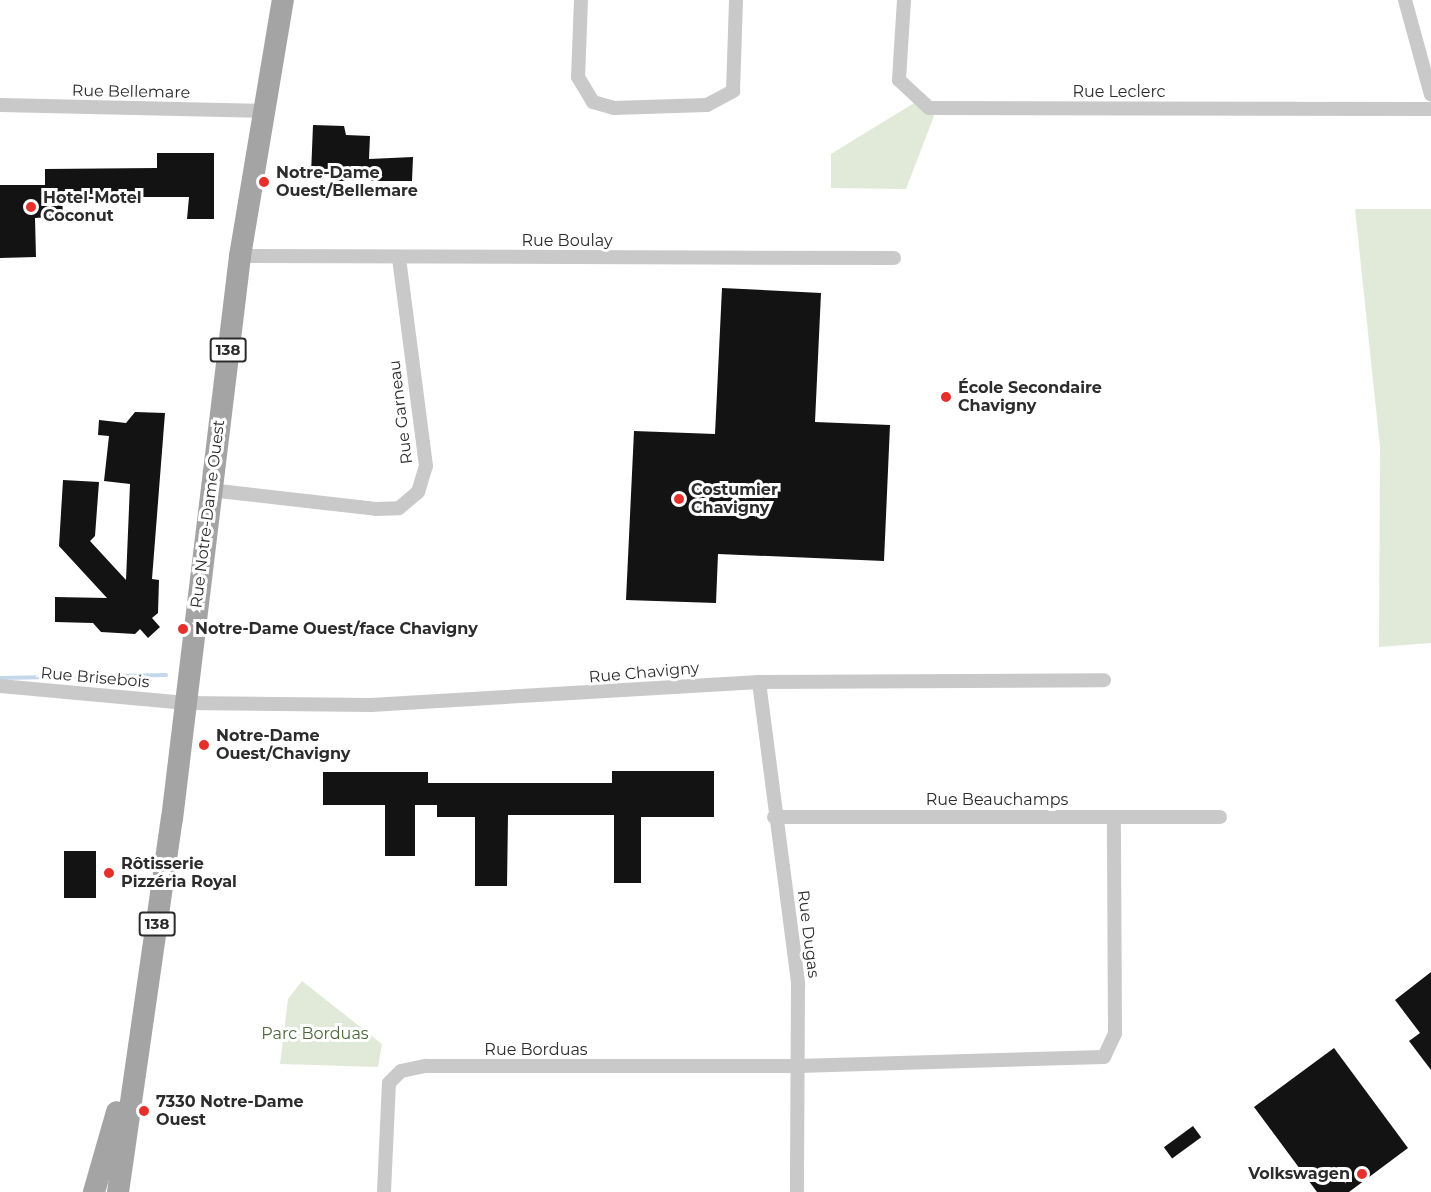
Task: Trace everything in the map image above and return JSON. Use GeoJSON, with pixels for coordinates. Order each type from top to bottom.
{"type":"FeatureCollection","features":[{"type":"Feature","properties":{"kind":"main road","name":"Rue Notre-Dame Ouest"},"geometry":{"type":"LineString","coordinates":[[118,1192],[186,703],[210,489],[240,256],[261,111],[283,0]]}},
{"type":"Feature","properties":{"kind":"main road","name":"Rue Notre-Dame Ouest"},"geometry":{"type":"LineString","coordinates":[[94,1192],[141,1029]]}},
{"type":"Feature","properties":{"kind":"street"},"geometry":{"type":"LineString","coordinates":[[581,0],[579,77],[593,102],[614,108],[707,105],[733,91],[736,0]]}},
{"type":"Feature","properties":{"kind":"street","name":"Rue Leclerc"},"geometry":{"type":"LineString","coordinates":[[904,0],[899,80],[930,108],[1431,109]]}},
{"type":"Feature","properties":{"kind":"street"},"geometry":{"type":"LineString","coordinates":[[1405,0],[1431,95]]}},
{"type":"Feature","properties":{"kind":"street","name":"Rue Bellemare"},"geometry":{"type":"LineString","coordinates":[[0,105],[261,111]]}},
{"type":"Feature","properties":{"kind":"street","name":"Rue Boulay"},"geometry":{"type":"LineString","coordinates":[[240,256],[894,258]]}},
{"type":"Feature","properties":{"kind":"street","name":"Rue Garneau"},"geometry":{"type":"LineString","coordinates":[[210,489],[376,509],[399,508],[418,492],[426,466],[399,256]]}},
{"type":"Feature","properties":{"kind":"street","name":"Rue Chavigny"},"geometry":{"type":"LineString","coordinates":[[186,703],[371,705],[759,682],[1104,680]]}},
{"type":"Feature","properties":{"kind":"street","name":"Rue Dugas"},"geometry":{"type":"LineString","coordinates":[[759,682],[774,817],[798,984],[797,1192]]}},
{"type":"Feature","properties":{"kind":"street","name":"Rue Brisebois"},"geometry":{"type":"LineString","coordinates":[[0,686],[186,703]]}},
{"type":"Feature","properties":{"kind":"street","name":"Rue Beauchamps"},"geometry":{"type":"LineString","coordinates":[[774,817],[1220,817]]}},
{"type":"Feature","properties":{"kind":"street","name":"Rue Borduas"},"geometry":{"type":"LineString","coordinates":[[384,1192],[385,1099],[389,1083],[401,1071],[425,1066],[798,1066],[1104,1057],[1115,1033],[1114,817]]}},
{"type":"Feature","properties":{"kind":"green space"},"geometry":{"type":"Polygon","coordinates":[[[914,103],[934,116],[906,189],[831,188],[831,154],[914,103]]]}},
{"type":"Feature","properties":{"kind":"green space"},"geometry":{"type":"Polygon","coordinates":[[[1355,209],[1431,209],[1431,643],[1379,647],[1380,447],[1355,209]]]}},
{"type":"Feature","properties":{"kind":"green space","name":"Parc Borduas"},"geometry":{"type":"Polygon","coordinates":[[[302,981],[382,1044],[378,1067],[280,1064],[288,999],[302,981]]]}},
{"type":"Feature","properties":{"kind":"building"},"geometry":{"type":"Polygon","coordinates":[[[313,125],[344,126],[346,135],[370,136],[369,159],[413,157],[412,181],[337,181],[337,175],[311,174],[313,125]]]}},
{"type":"Feature","properties":{"kind":"building","name":"Hotel-Motel Coconut"},"geometry":{"type":"Polygon","coordinates":[[[157,153],[214,153],[214,219],[187,219],[189,197],[62,197],[63,216],[35,218],[36,257],[0,258],[0,185],[45,185],[45,169],[157,168],[157,153]]]}},
{"type":"Feature","properties":{"kind":"building"},"geometry":{"type":"Polygon","coordinates":[[[722,288],[821,293],[815,422],[890,425],[884,561],[718,554],[716,603],[626,600],[634,431],[715,434],[722,288]]]}},
{"type":"Feature","properties":{"kind":"building"},"geometry":{"type":"Polygon","coordinates":[[[135,412],[165,413],[152,579],[159,580],[158,613],[152,618],[160,627],[148,638],[140,629],[135,634],[101,632],[93,623],[55,622],[55,597],[107,598],[59,546],[63,480],[99,482],[95,536],[90,541],[126,580],[130,484],[104,481],[109,436],[98,435],[99,420],[126,423],[135,412]]]}},
{"type":"Feature","properties":{"kind":"building"},"geometry":{"type":"Polygon","coordinates":[[[612,771],[714,771],[714,817],[641,817],[641,883],[614,883],[614,815],[508,815],[507,886],[475,886],[475,817],[437,817],[437,805],[415,805],[415,856],[385,856],[385,805],[323,805],[323,772],[428,772],[428,783],[612,783],[612,771]]]}},
{"type":"Feature","properties":{"kind":"building"},"geometry":{"type":"Polygon","coordinates":[[[64,851],[96,851],[96,898],[64,898],[64,851]]]}},
{"type":"Feature","properties":{"kind":"building"},"geometry":{"type":"Polygon","coordinates":[[[1431,972],[1431,1070],[1409,1041],[1420,1033],[1395,1000],[1431,972]]]}},
{"type":"Feature","properties":{"kind":"building"},"geometry":{"type":"Polygon","coordinates":[[[1334,1048],[1408,1148],[1349,1192],[1317,1192],[1254,1107],[1334,1048]]]}},
{"type":"Feature","properties":{"kind":"building"},"geometry":{"type":"Polygon","coordinates":[[[1193,1126],[1201,1137],[1172,1158],[1164,1147],[1193,1126]]]}},
{"type":"Feature","properties":{"kind":"waterway"},"geometry":{"type":"LineString","coordinates":[[0,678],[166,675]]}},
{"type":"Feature","properties":{"kind":"place","name":"Notre-Dame Ouest/Bellemare"},"geometry":{"type":"Point","coordinates":[264,182]}},
{"type":"Feature","properties":{"kind":"place","name":"Hotel-Motel Coconut"},"geometry":{"type":"Point","coordinates":[31,207]}},
{"type":"Feature","properties":{"kind":"place","name":"École Secondaire Chavigny"},"geometry":{"type":"Point","coordinates":[946,397]}},
{"type":"Feature","properties":{"kind":"place","name":"Costumier Chavigny"},"geometry":{"type":"Point","coordinates":[679,499]}},
{"type":"Feature","properties":{"kind":"place","name":"Notre-Dame Ouest/face Chavigny"},"geometry":{"type":"Point","coordinates":[183,629]}},
{"type":"Feature","properties":{"kind":"place","name":"Notre-Dame Ouest/Chavigny"},"geometry":{"type":"Point","coordinates":[204,745]}},
{"type":"Feature","properties":{"kind":"place","name":"Rôtisserie Pizzéria Royal"},"geometry":{"type":"Point","coordinates":[109,873]}},
{"type":"Feature","properties":{"kind":"place","name":"7330 Notre-Dame Ouest"},"geometry":{"type":"Point","coordinates":[144,1111]}},
{"type":"Feature","properties":{"kind":"place","name":"Volkswagen"},"geometry":{"type":"Point","coordinates":[1362,1174]}}]}
